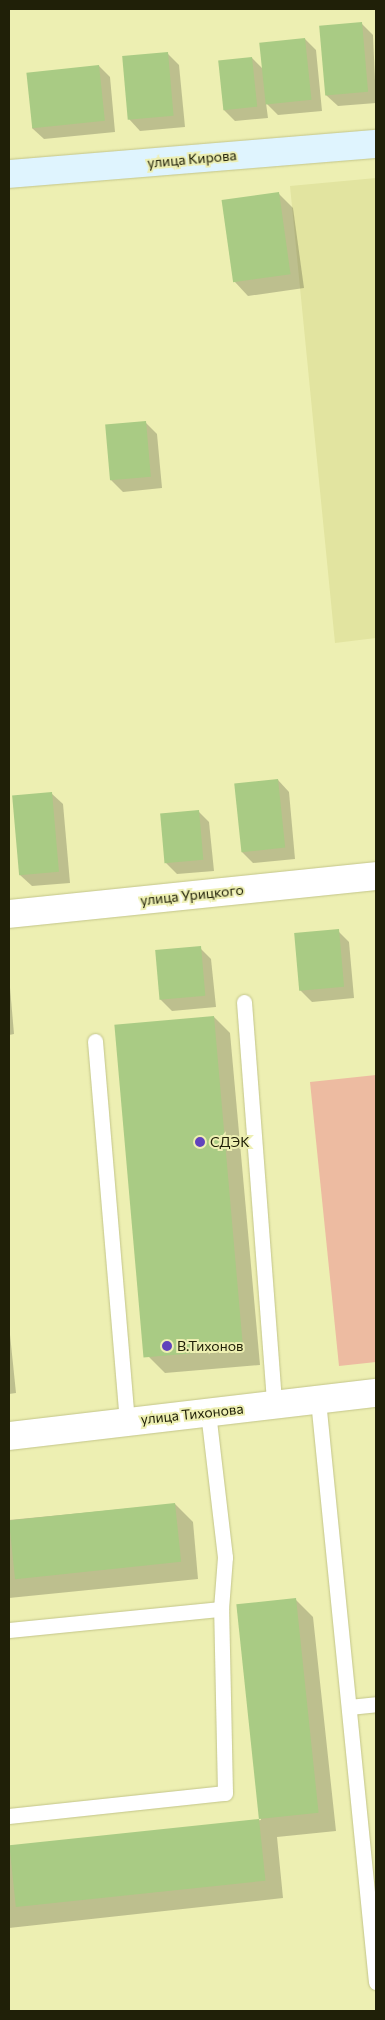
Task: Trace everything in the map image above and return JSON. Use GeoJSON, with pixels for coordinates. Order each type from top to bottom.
{"type":"FeatureCollection","features":[{"type":"Feature","properties":{"kind":"street","name":"улица Кирова"},"geometry":{"type":"LineString","coordinates":[[9,174],[376,144]]}},
{"type":"Feature","properties":{"kind":"street","name":"улица Урицкого"},"geometry":{"type":"LineString","coordinates":[[9,914],[376,876]]}},
{"type":"Feature","properties":{"kind":"street","name":"улица Тихонова"},"geometry":{"type":"LineString","coordinates":[[9,1436],[376,1393]]}},
{"type":"Feature","properties":{"kind":"lane"},"geometry":{"type":"LineString","coordinates":[[244,1002],[274,1405]]}},
{"type":"Feature","properties":{"kind":"lane"},"geometry":{"type":"LineString","coordinates":[[95,1041],[127,1421]]}},
{"type":"Feature","properties":{"kind":"lane"},"geometry":{"type":"LineString","coordinates":[[318,1400],[376,1982]]}},
{"type":"Feature","properties":{"kind":"lane"},"geometry":{"type":"LineString","coordinates":[[9,1816],[225,1793],[221,1609],[224,1557],[208,1412]]}},
{"type":"Feature","properties":{"kind":"lane"},"geometry":{"type":"LineString","coordinates":[[9,1630],[221,1609]]}},
{"type":"Feature","properties":{"kind":"lane"},"geometry":{"type":"LineString","coordinates":[[349,1707],[376,1704]]}},
{"type":"Feature","properties":{"kind":"shaded area"},"geometry":{"type":"Polygon","coordinates":[[[376,178],[376,638],[335,643],[290,186],[376,178]]]}},
{"type":"Feature","properties":{"kind":"shaded area"},"geometry":{"type":"Polygon","coordinates":[[[376,1075],[376,1362],[339,1366],[310,1082],[376,1075]]]}},
{"type":"Feature","properties":{"kind":"building"},"geometry":{"type":"Polygon","coordinates":[[[362,22],[368,92],[325,95],[319,26],[362,22]]]}},
{"type":"Feature","properties":{"kind":"building"},"geometry":{"type":"Polygon","coordinates":[[[305,38],[311,100],[266,104],[259,43],[305,38]]]}},
{"type":"Feature","properties":{"kind":"building"},"geometry":{"type":"Polygon","coordinates":[[[168,52],[174,116],[128,120],[122,56],[168,52]]]}},
{"type":"Feature","properties":{"kind":"building"},"geometry":{"type":"Polygon","coordinates":[[[252,57],[257,107],[223,110],[218,61],[252,57]]]}},
{"type":"Feature","properties":{"kind":"building"},"geometry":{"type":"Polygon","coordinates":[[[99,65],[105,121],[32,128],[26,73],[99,65]]]}},
{"type":"Feature","properties":{"kind":"building"},"geometry":{"type":"Polygon","coordinates":[[[279,192],[291,274],[233,282],[222,200],[279,192]]]}},
{"type":"Feature","properties":{"kind":"building"},"geometry":{"type":"Polygon","coordinates":[[[146,421],[151,477],[110,480],[105,425],[146,421]]]}},
{"type":"Feature","properties":{"kind":"building"},"geometry":{"type":"Polygon","coordinates":[[[278,779],[285,848],[241,852],[234,784],[278,779]]]}},
{"type":"Feature","properties":{"kind":"building"},"geometry":{"type":"Polygon","coordinates":[[[52,792],[59,872],[19,875],[12,795],[52,792]]]}},
{"type":"Feature","properties":{"kind":"building"},"geometry":{"type":"Polygon","coordinates":[[[199,810],[203,860],[165,863],[160,813],[199,810]]]}},
{"type":"Feature","properties":{"kind":"building"},"geometry":{"type":"Polygon","coordinates":[[[339,929],[344,987],[299,991],[294,933],[339,929]]]}},
{"type":"Feature","properties":{"kind":"building"},"geometry":{"type":"Polygon","coordinates":[[[201,946],[205,996],[160,1000],[155,950],[201,946]]]}},
{"type":"Feature","properties":{"kind":"building"},"geometry":{"type":"Polygon","coordinates":[[[214,1016],[243,1349],[143,1357],[114,1025],[214,1016]]]}},
{"type":"Feature","properties":{"kind":"building"},"geometry":{"type":"Polygon","coordinates":[[[175,1503],[181,1562],[15,1579],[9,1520],[175,1503]]]}},
{"type":"Feature","properties":{"kind":"building"},"geometry":{"type":"Polygon","coordinates":[[[296,1598],[319,1813],[259,1819],[236,1604],[296,1598]]]}},
{"type":"Feature","properties":{"kind":"building"},"geometry":{"type":"Polygon","coordinates":[[[259,1819],[265,1881],[16,1907],[9,1845],[259,1819]]]}},
{"type":"Feature","properties":{"kind":"place","name":"СДЭК"},"geometry":{"type":"Point","coordinates":[200,1142]}},
{"type":"Feature","properties":{"kind":"place","name":"В.Тихонов"},"geometry":{"type":"Point","coordinates":[167,1346]}}]}
